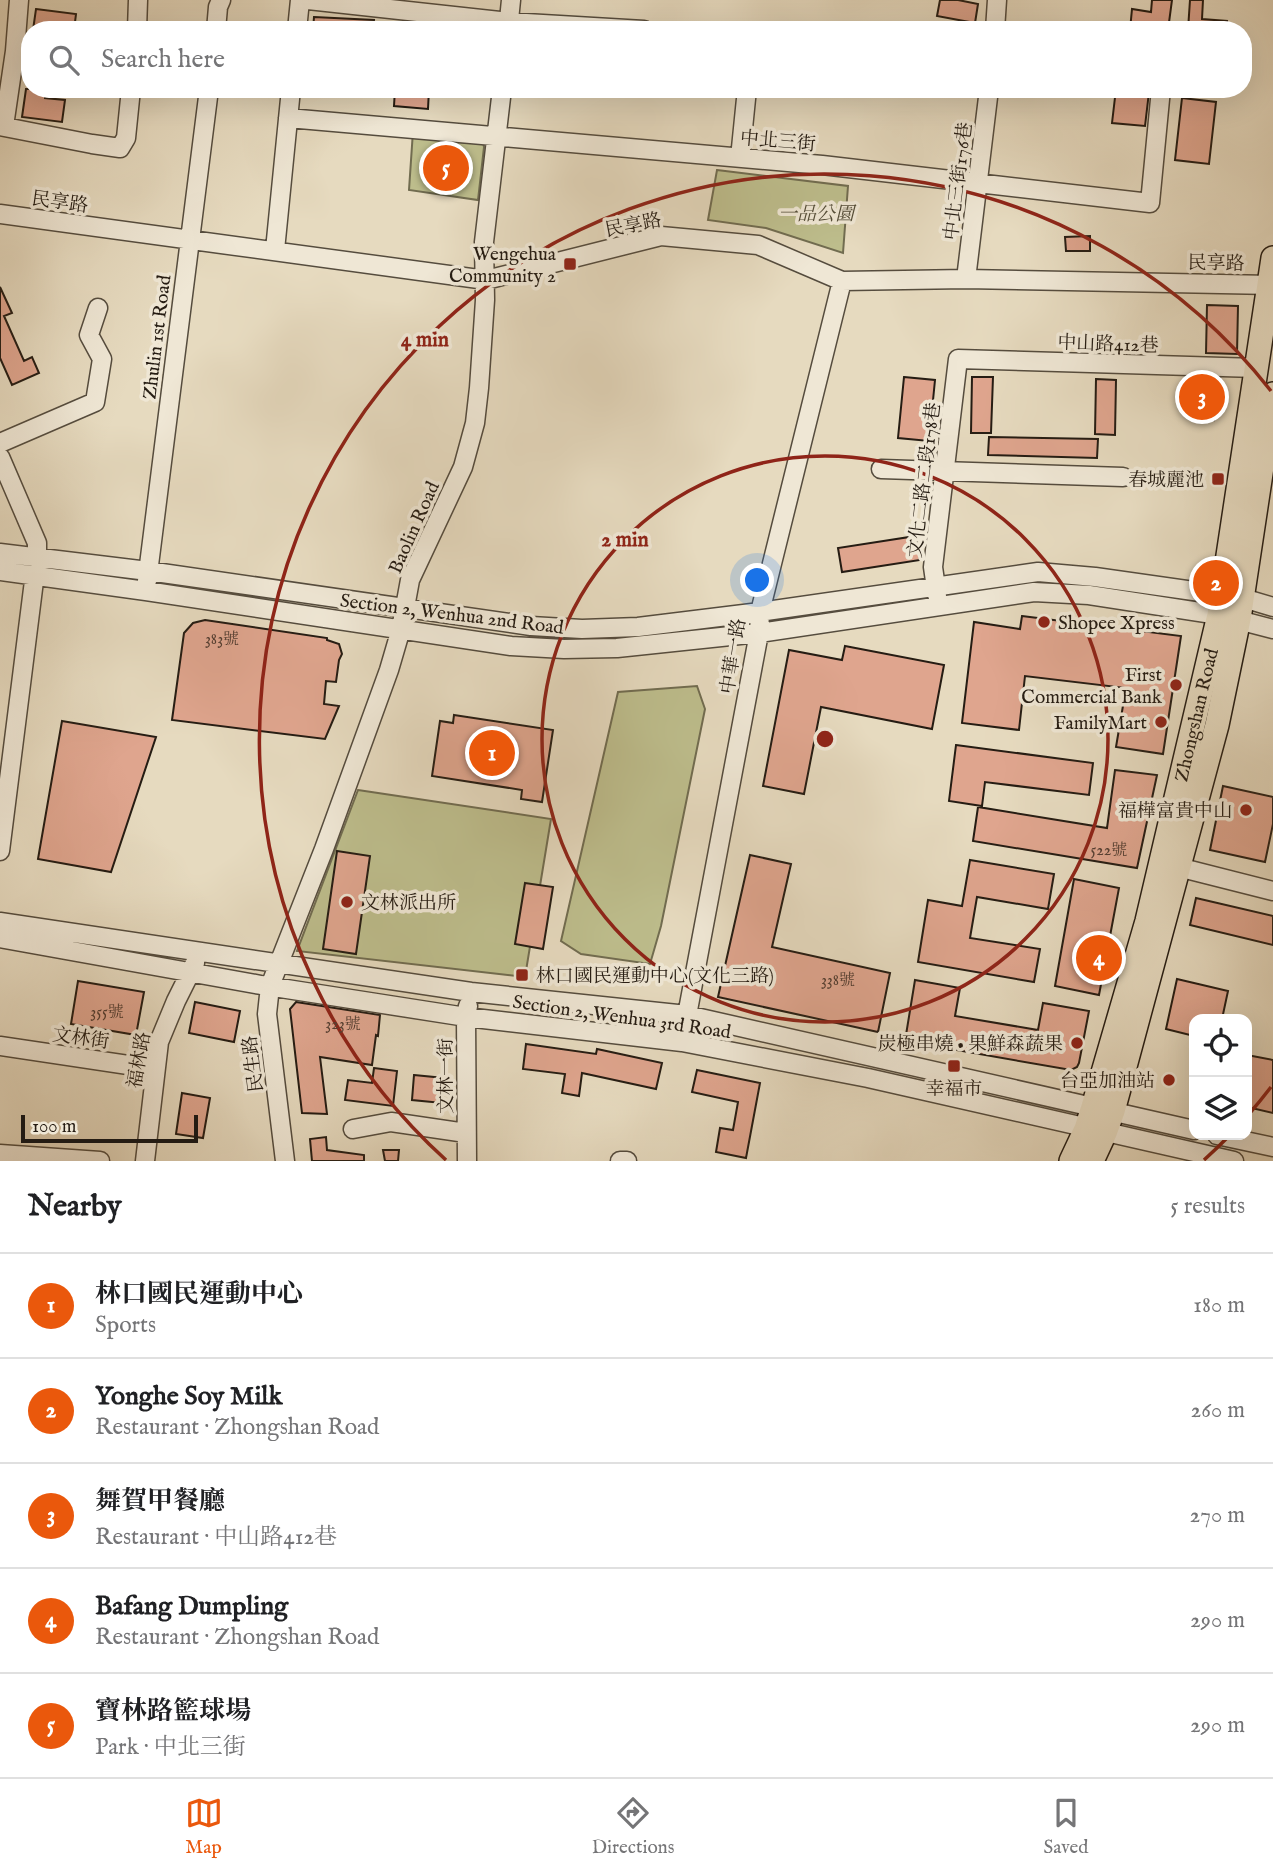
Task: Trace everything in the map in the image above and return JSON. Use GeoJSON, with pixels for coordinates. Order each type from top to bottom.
{"type":"FeatureCollection","features":[{"type":"Feature","properties":{"kind":"main road","name":"Zhongshan Road"},"geometry":{"type":"LineString","coordinates":[[1092,1161],[1096,1131],[1178,867],[1217,725],[1256,368],[1273,258]]}},
{"type":"Feature","properties":{"kind":"main road","name":"Zhongshan Road"},"geometry":{"type":"LineString","coordinates":[[1103,1109],[1147,921],[1231,607],[1273,394]]}},
{"type":"Feature","properties":{"kind":"main road","name":"Zhongshan Road"},"geometry":{"type":"LineString","coordinates":[[1071,1161],[1096,1131]]}},
{"type":"Feature","properties":{"kind":"street"},"geometry":{"type":"LineString","coordinates":[[19,0],[15,51],[2,126],[120,148],[126,138],[130,98]]}},
{"type":"Feature","properties":{"kind":"street"},"geometry":{"type":"LineString","coordinates":[[137,21],[138,0]]}},
{"type":"Feature","properties":{"kind":"street"},"geometry":{"type":"LineString","coordinates":[[217,21],[221,0]]}},
{"type":"Feature","properties":{"kind":"street"},"geometry":{"type":"LineString","coordinates":[[298,21],[300,0]]}},
{"type":"Feature","properties":{"kind":"street"},"geometry":{"type":"LineString","coordinates":[[308,0],[470,21]]}},
{"type":"Feature","properties":{"kind":"street"},"geometry":{"type":"LineString","coordinates":[[509,21],[511,0]]}},
{"type":"Feature","properties":{"kind":"street"},"geometry":{"type":"LineString","coordinates":[[996,21],[997,0]]}},
{"type":"Feature","properties":{"kind":"street","name":"Zhulin 1st Road"},"geometry":{"type":"LineString","coordinates":[[146,591],[208,98]]}},
{"type":"Feature","properties":{"kind":"street"},"geometry":{"type":"LineString","coordinates":[[275,250],[290,98]]}},
{"type":"Feature","properties":{"kind":"street","name":"Baolin Road"},"geometry":{"type":"LineString","coordinates":[[280,963],[384,683],[401,629],[410,580],[463,467],[475,423],[486,280],[484,242],[501,98]]}},
{"type":"Feature","properties":{"kind":"street"},"geometry":{"type":"LineString","coordinates":[[740,158],[746,98]]}},
{"type":"Feature","properties":{"kind":"street","name":"中北三街176巷"},"geometry":{"type":"LineString","coordinates":[[966,279],[988,98]]}},
{"type":"Feature","properties":{"kind":"street","name":"中北三街"},"geometry":{"type":"LineString","coordinates":[[288,118],[822,165],[1150,203],[1160,98]]}},
{"type":"Feature","properties":{"kind":"street","name":"民享路"},"geometry":{"type":"LineString","coordinates":[[0,215],[486,280],[661,236],[758,245],[842,281],[966,279],[1271,284]]}},
{"type":"Feature","properties":{"kind":"street","name":"中華一路"},"geometry":{"type":"LineString","coordinates":[[682,1042],[759,633],[760,612],[842,281]]}},
{"type":"Feature","properties":{"kind":"street"},"geometry":{"type":"LineString","coordinates":[[0,443],[94,402],[102,359],[89,335],[98,308]]}},
{"type":"Feature","properties":{"kind":"street","name":"中山路412巷"},"geometry":{"type":"LineString","coordinates":[[958,359],[1256,368]]}},
{"type":"Feature","properties":{"kind":"street","name":"文化二路二段178巷"},"geometry":{"type":"LineString","coordinates":[[938,605],[933,567],[958,359]]}},
{"type":"Feature","properties":{"kind":"street"},"geometry":{"type":"LineString","coordinates":[[0,457],[37,543],[0,851]]}},
{"type":"Feature","properties":{"kind":"street"},"geometry":{"type":"LineString","coordinates":[[881,469],[1123,477]]}},
{"type":"Feature","properties":{"kind":"street","name":"Section 2, Wenhua 2nd Road"},"geometry":{"type":"LineString","coordinates":[[0,553],[148,571],[531,626],[582,629],[638,627],[760,612],[1038,572],[1095,577],[1231,607],[1273,629]]}},
{"type":"Feature","properties":{"kind":"street","name":"Section 2, Wenhua 2nd Road"},"geometry":{"type":"LineString","coordinates":[[0,571],[511,646],[564,649],[617,648],[759,633],[1034,592],[1231,607],[1273,607]]}},
{"type":"Feature","properties":{"kind":"street"},"geometry":{"type":"LineString","coordinates":[[1178,867],[1273,891]]}},
{"type":"Feature","properties":{"kind":"street","name":"Section 2, Wenhua 3rd Road"},"geometry":{"type":"LineString","coordinates":[[0,922],[471,992],[687,1015],[1189,1129]]}},
{"type":"Feature","properties":{"kind":"street","name":"Section 2, Wenhua 3rd Road"},"geometry":{"type":"LineString","coordinates":[[0,938],[270,986],[466,1017],[682,1042],[868,1078],[1234,1161]]}},
{"type":"Feature","properties":{"kind":"street","name":"福林路"},"geometry":{"type":"LineString","coordinates":[[145,1161],[159,1042],[199,951]]}},
{"type":"Feature","properties":{"kind":"street","name":"民生路"},"geometry":{"type":"LineString","coordinates":[[280,963],[270,986],[267,1014],[285,1161]]}},
{"type":"Feature","properties":{"kind":"street","name":"文林一街"},"geometry":{"type":"LineString","coordinates":[[467,1161],[466,1017],[471,992]]}},
{"type":"Feature","properties":{"kind":"street","name":"文林街"},"geometry":{"type":"LineString","coordinates":[[0,1046],[155,1069]]}},
{"type":"Feature","properties":{"kind":"street"},"geometry":{"type":"LineString","coordinates":[[353,1129],[391,1122],[466,1133]]}},
{"type":"Feature","properties":{"kind":"street"},"geometry":{"type":"LineString","coordinates":[[1240,1140],[1273,1147]]}},
{"type":"Feature","properties":{"kind":"street"},"geometry":{"type":"LineString","coordinates":[[0,1154],[100,1161]]}},
{"type":"Feature","properties":{"kind":"street"},"geometry":{"type":"LineString","coordinates":[[620,1161],[627,1161]]}},
{"type":"Feature","properties":{"kind":"green space"},"geometry":{"type":"Polygon","coordinates":[[[413,131],[483,142],[478,200],[409,190],[413,131]]]}},
{"type":"Feature","properties":{"kind":"green space","name":"一品公園"},"geometry":{"type":"Polygon","coordinates":[[[717,170],[848,186],[843,253],[766,228],[708,220],[717,170]]]}},
{"type":"Feature","properties":{"kind":"green space"},"geometry":{"type":"Polygon","coordinates":[[[697,686],[705,709],[661,926],[650,964],[581,954],[561,941],[618,692],[697,686]]]}},
{"type":"Feature","properties":{"kind":"green space"},"geometry":{"type":"Polygon","coordinates":[[[358,790],[551,819],[525,977],[297,951],[358,790]]]}},
{"type":"Feature","properties":{"kind":"building"},"geometry":{"type":"Polygon","coordinates":[[[940,0],[978,4],[975,21],[937,16],[940,0]]]}},
{"type":"Feature","properties":{"kind":"building"},"geometry":{"type":"Polygon","coordinates":[[[1152,0],[1172,0],[1169,21],[1131,21],[1132,9],[1151,12],[1152,0]]]}},
{"type":"Feature","properties":{"kind":"building"},"geometry":{"type":"Polygon","coordinates":[[[1190,0],[1203,0],[1202,19],[1227,21],[1189,21],[1190,0]]]}},
{"type":"Feature","properties":{"kind":"building"},"geometry":{"type":"Polygon","coordinates":[[[36,9],[76,14],[75,21],[34,21],[36,9]]]}},
{"type":"Feature","properties":{"kind":"building"},"geometry":{"type":"Polygon","coordinates":[[[314,17],[374,20],[374,21],[314,21],[314,17]]]}},
{"type":"Feature","properties":{"kind":"building"},"geometry":{"type":"Polygon","coordinates":[[[25,98],[65,100],[62,122],[22,117],[25,98]]]}},
{"type":"Feature","properties":{"kind":"building"},"geometry":{"type":"Polygon","coordinates":[[[394,98],[429,98],[428,109],[394,106],[394,98]]]}},
{"type":"Feature","properties":{"kind":"building"},"geometry":{"type":"Polygon","coordinates":[[[1115,98],[1148,98],[1145,126],[1112,123],[1115,98]]]}},
{"type":"Feature","properties":{"kind":"building"},"geometry":{"type":"Polygon","coordinates":[[[1182,98],[1216,102],[1209,164],[1175,160],[1182,98]]]}},
{"type":"Feature","properties":{"kind":"building"},"geometry":{"type":"Polygon","coordinates":[[[1090,236],[1090,251],[1066,251],[1065,237],[1090,236]]]}},
{"type":"Feature","properties":{"kind":"building"},"geometry":{"type":"Polygon","coordinates":[[[0,287],[12,313],[4,316],[24,361],[32,357],[39,373],[12,385],[0,358],[0,287]]]}},
{"type":"Feature","properties":{"kind":"building"},"geometry":{"type":"Polygon","coordinates":[[[1207,305],[1238,306],[1237,354],[1206,353],[1207,305]]]}},
{"type":"Feature","properties":{"kind":"building"},"geometry":{"type":"Polygon","coordinates":[[[904,377],[935,380],[929,441],[898,438],[904,377]]]}},
{"type":"Feature","properties":{"kind":"building"},"geometry":{"type":"Polygon","coordinates":[[[972,377],[993,377],[991,433],[971,433],[972,377]]]}},
{"type":"Feature","properties":{"kind":"building"},"geometry":{"type":"Polygon","coordinates":[[[1188,377],[1220,378],[1214,420],[1184,415],[1188,377]]]}},
{"type":"Feature","properties":{"kind":"building"},"geometry":{"type":"Polygon","coordinates":[[[1096,379],[1116,380],[1115,435],[1095,434],[1096,379]]]}},
{"type":"Feature","properties":{"kind":"building"},"geometry":{"type":"Polygon","coordinates":[[[989,437],[1098,439],[1097,458],[988,455],[989,437]]]}},
{"type":"Feature","properties":{"kind":"building"},"geometry":{"type":"Polygon","coordinates":[[[916,536],[920,560],[842,572],[838,548],[916,536]]]}},
{"type":"Feature","properties":{"kind":"building"},"geometry":{"type":"Polygon","coordinates":[[[1022,616],[1181,636],[1163,754],[1116,747],[1126,688],[1025,676],[1019,730],[962,723],[974,622],[1020,629],[1022,616]]]}},
{"type":"Feature","properties":{"kind":"building"},"geometry":{"type":"Polygon","coordinates":[[[205,620],[327,638],[339,644],[342,654],[336,682],[326,681],[324,704],[339,706],[325,739],[172,720],[184,633],[193,623],[205,620]]]}},
{"type":"Feature","properties":{"kind":"building"},"geometry":{"type":"Polygon","coordinates":[[[845,646],[944,665],[932,729],[821,707],[804,794],[763,786],[789,650],[842,660],[845,646]]]}},
{"type":"Feature","properties":{"kind":"building"},"geometry":{"type":"Polygon","coordinates":[[[454,715],[553,730],[542,802],[521,799],[522,790],[432,776],[440,721],[453,723],[454,715]]]}},
{"type":"Feature","properties":{"kind":"building"},"geometry":{"type":"Polygon","coordinates":[[[62,721],[156,737],[111,872],[38,859],[62,721]]]}},
{"type":"Feature","properties":{"kind":"building"},"geometry":{"type":"Polygon","coordinates":[[[956,745],[1093,763],[1089,795],[985,782],[982,806],[949,801],[956,745]]]}},
{"type":"Feature","properties":{"kind":"building"},"geometry":{"type":"Polygon","coordinates":[[[1115,770],[1157,775],[1137,868],[973,841],[978,807],[1107,828],[1115,770]]]}},
{"type":"Feature","properties":{"kind":"building","name":"福樺富貴中山"},"geometry":{"type":"Polygon","coordinates":[[[1223,786],[1273,797],[1273,824],[1265,862],[1210,850],[1223,786]]]}},
{"type":"Feature","properties":{"kind":"building","name":"文林派出所"},"geometry":{"type":"Polygon","coordinates":[[[337,851],[370,856],[356,954],[323,949],[337,851]]]}},
{"type":"Feature","properties":{"kind":"building"},"geometry":{"type":"Polygon","coordinates":[[[750,855],[791,864],[772,947],[890,973],[878,1032],[718,997],[750,855]]]}},
{"type":"Feature","properties":{"kind":"building"},"geometry":{"type":"Polygon","coordinates":[[[970,860],[1054,874],[1048,909],[977,897],[970,938],[1040,949],[1034,982],[918,962],[928,900],[962,906],[970,860]]]}},
{"type":"Feature","properties":{"kind":"building"},"geometry":{"type":"Polygon","coordinates":[[[1074,879],[1119,888],[1099,995],[1055,986],[1074,879]]]}},
{"type":"Feature","properties":{"kind":"building"},"geometry":{"type":"Polygon","coordinates":[[[525,883],[553,887],[543,949],[515,944],[525,883]]]}},
{"type":"Feature","properties":{"kind":"building"},"geometry":{"type":"Polygon","coordinates":[[[1196,898],[1273,916],[1273,945],[1190,925],[1196,898]]]}},
{"type":"Feature","properties":{"kind":"building"},"geometry":{"type":"Polygon","coordinates":[[[1177,979],[1228,991],[1223,1014],[1189,1014],[1189,1035],[1166,1029],[1177,979]]]}},
{"type":"Feature","properties":{"kind":"building"},"geometry":{"type":"Polygon","coordinates":[[[915,980],[960,988],[955,1016],[1038,1030],[1043,1003],[1089,1011],[1077,1067],[1071,1070],[905,1041],[915,980]]]}},
{"type":"Feature","properties":{"kind":"building"},"geometry":{"type":"Polygon","coordinates":[[[78,981],[144,992],[136,1035],[71,1024],[78,981]]]}},
{"type":"Feature","properties":{"kind":"building"},"geometry":{"type":"Polygon","coordinates":[[[195,1002],[240,1011],[234,1042],[189,1033],[195,1002]]]}},
{"type":"Feature","properties":{"kind":"building"},"geometry":{"type":"Polygon","coordinates":[[[296,1002],[380,1015],[372,1065],[320,1057],[327,1114],[302,1113],[290,1009],[296,1002]]]}},
{"type":"Feature","properties":{"kind":"building"},"geometry":{"type":"Polygon","coordinates":[[[526,1044],[596,1054],[597,1049],[662,1063],[656,1089],[582,1073],[579,1096],[562,1093],[565,1074],[523,1069],[526,1044]]]}},
{"type":"Feature","properties":{"kind":"building"},"geometry":{"type":"Polygon","coordinates":[[[1252,1056],[1273,1060],[1273,1113],[1252,1108],[1252,1056]]]}},
{"type":"Feature","properties":{"kind":"building"},"geometry":{"type":"Polygon","coordinates":[[[374,1068],[397,1071],[393,1106],[345,1100],[348,1080],[372,1083],[374,1068]]]}},
{"type":"Feature","properties":{"kind":"building"},"geometry":{"type":"Polygon","coordinates":[[[697,1070],[760,1083],[746,1158],[716,1152],[720,1128],[733,1130],[738,1102],[692,1092],[697,1070]]]}},
{"type":"Feature","properties":{"kind":"building"},"geometry":{"type":"Polygon","coordinates":[[[414,1075],[444,1078],[442,1103],[412,1100],[414,1075]]]}},
{"type":"Feature","properties":{"kind":"building"},"geometry":{"type":"Polygon","coordinates":[[[182,1093],[210,1098],[203,1138],[176,1134],[182,1093]]]}},
{"type":"Feature","properties":{"kind":"building"},"geometry":{"type":"Polygon","coordinates":[[[326,1137],[327,1150],[364,1155],[364,1161],[312,1161],[310,1139],[326,1137]]]}},
{"type":"Feature","properties":{"kind":"building"},"geometry":{"type":"Polygon","coordinates":[[[383,1150],[399,1150],[398,1161],[385,1161],[383,1150]]]}},
{"type":"Feature","properties":{"kind":"place","name":"寶林路籃球場"},"geometry":{"type":"Point","coordinates":[446,168]}},
{"type":"Feature","properties":{"kind":"place","name":"Wengehua Community 2"},"geometry":{"type":"Point","coordinates":[570,264]}},
{"type":"Feature","properties":{"kind":"place","name":"舞賀甲餐廳"},"geometry":{"type":"Point","coordinates":[1202,397]}},
{"type":"Feature","properties":{"kind":"place","name":"春城麗池"},"geometry":{"type":"Point","coordinates":[1218,479]}},
{"type":"Feature","properties":{"kind":"place","name":"Yonghe Soy Milk"},"geometry":{"type":"Point","coordinates":[1216,583]}},
{"type":"Feature","properties":{"kind":"place","name":"Shopee Xpress"},"geometry":{"type":"Point","coordinates":[1044,622]}},
{"type":"Feature","properties":{"kind":"place","name":"First Commercial Bank"},"geometry":{"type":"Point","coordinates":[1176,685]}},
{"type":"Feature","properties":{"kind":"place","name":"FamilyMart"},"geometry":{"type":"Point","coordinates":[1161,722]}},
{"type":"Feature","properties":{"kind":"place","name":"林口國民運動中心"},"geometry":{"type":"Point","coordinates":[492,753]}},
{"type":"Feature","properties":{"kind":"place","name":"福樺富貴中山"},"geometry":{"type":"Point","coordinates":[1246,810]}},
{"type":"Feature","properties":{"kind":"place","name":"文林派出所"},"geometry":{"type":"Point","coordinates":[347,902]}},
{"type":"Feature","properties":{"kind":"place","name":"Bafang Dumpling"},"geometry":{"type":"Point","coordinates":[1099,958]}},
{"type":"Feature","properties":{"kind":"place","name":"林口國民運動中心(文化三路)"},"geometry":{"type":"Point","coordinates":[522,975]}},
{"type":"Feature","properties":{"kind":"place","name":"炭極串燒 • 果鮮森蔬果"},"geometry":{"type":"Point","coordinates":[1077,1043]}},
{"type":"Feature","properties":{"kind":"place","name":"幸福市"},"geometry":{"type":"Point","coordinates":[954,1066]}},
{"type":"Feature","properties":{"kind":"place","name":"台亞加油站"},"geometry":{"type":"Point","coordinates":[1169,1080]}}]}
